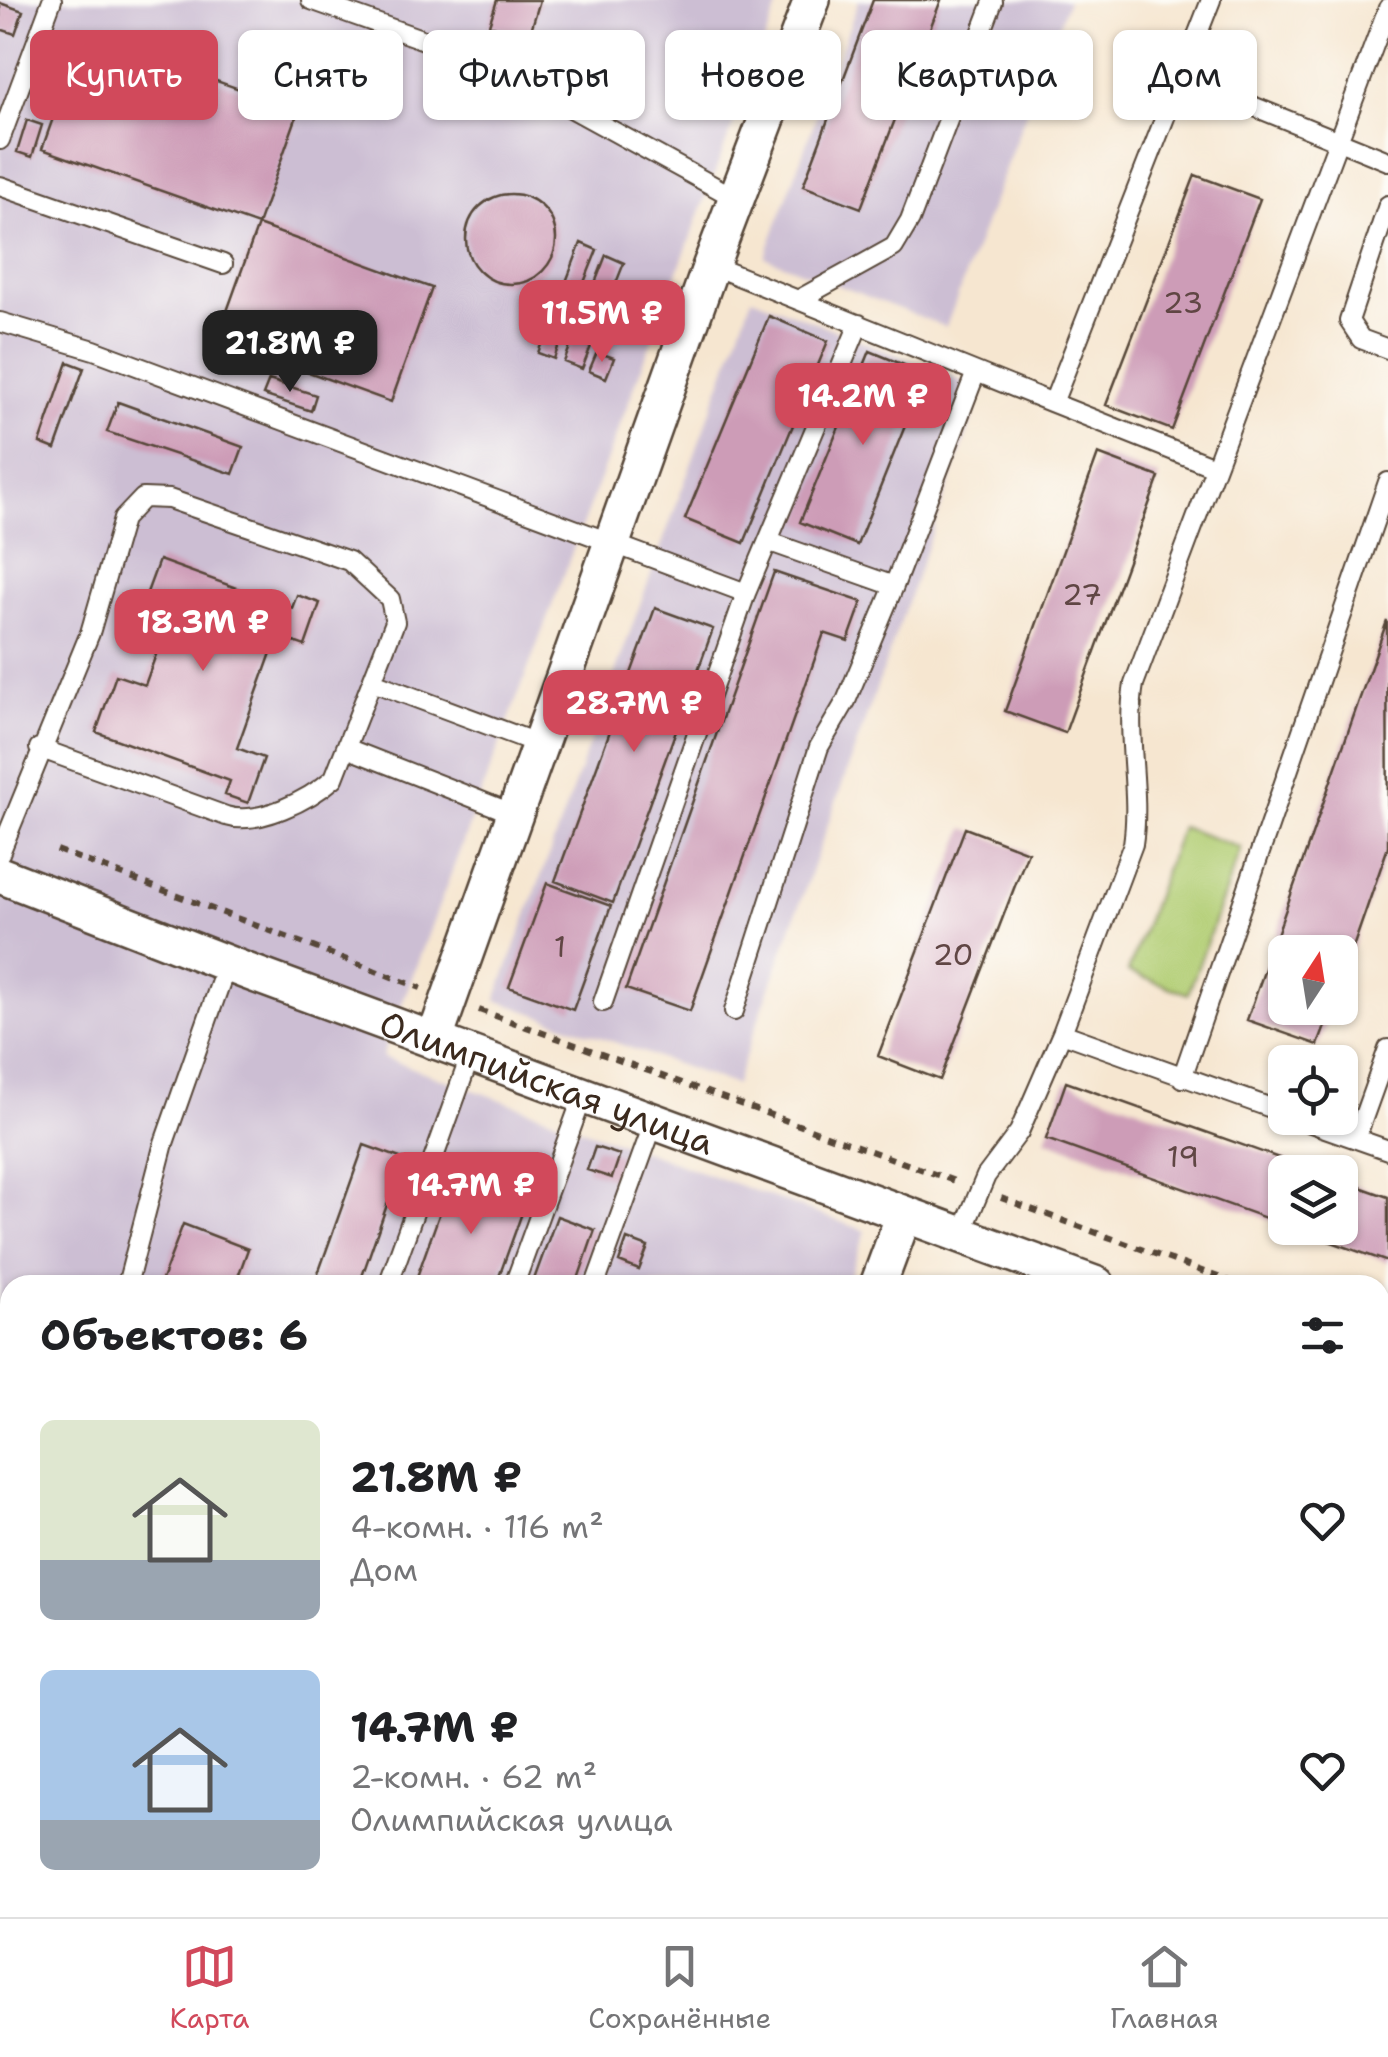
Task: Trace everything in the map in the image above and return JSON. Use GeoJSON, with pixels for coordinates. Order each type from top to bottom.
{"type":"FeatureCollection","features":[{"type":"Feature","properties":{"kind":"street"},"geometry":{"type":"LineString","coordinates":[[434,1040],[711,265],[812,0]]}},
{"type":"Feature","properties":{"kind":"street","name":"Олимпийская улица"},"geometry":{"type":"LineString","coordinates":[[0,875],[227,964],[1069,1275]]}},
{"type":"Feature","properties":{"kind":"street"},"geometry":{"type":"LineString","coordinates":[[882,1275],[904,1214]]}},
{"type":"Feature","properties":{"kind":"lane"},"geometry":{"type":"LineString","coordinates":[[0,140],[52,0]]}},
{"type":"Feature","properties":{"kind":"lane"},"geometry":{"type":"LineString","coordinates":[[310,0],[334,4],[490,63],[736,198]]}},
{"type":"Feature","properties":{"kind":"lane"},"geometry":{"type":"LineString","coordinates":[[1199,30],[1211,0]]}},
{"type":"Feature","properties":{"kind":"lane"},"geometry":{"type":"LineString","coordinates":[[798,300],[894,247],[910,220],[993,2]]}},
{"type":"Feature","properties":{"kind":"lane"},"geometry":{"type":"LineString","coordinates":[[961,1236],[986,1176],[1019,1132],[1062,1034],[1133,844],[1136,820],[1130,706],[1134,684],[1388,8]]}},
{"type":"Feature","properties":{"kind":"lane"},"geometry":{"type":"LineString","coordinates":[[1257,109],[1388,161]]}},
{"type":"Feature","properties":{"kind":"lane"},"geometry":{"type":"LineString","coordinates":[[1053,404],[1164,120]]}},
{"type":"Feature","properties":{"kind":"lane"},"geometry":{"type":"LineString","coordinates":[[0,186],[223,264]]}},
{"type":"Feature","properties":{"kind":"lane"},"geometry":{"type":"LineString","coordinates":[[1388,205],[1349,321],[1361,339],[1388,349]]}},
{"type":"Feature","properties":{"kind":"lane"},"geometry":{"type":"LineString","coordinates":[[711,265],[1214,467]]}},
{"type":"Feature","properties":{"kind":"lane"},"geometry":{"type":"LineString","coordinates":[[0,322],[94,350],[746,593]]}},
{"type":"Feature","properties":{"kind":"lane"},"geometry":{"type":"LineString","coordinates":[[603,1002],[746,593],[859,324]]}},
{"type":"Feature","properties":{"kind":"lane"},"geometry":{"type":"LineString","coordinates":[[734,1011],[819,747],[846,701],[976,372]]}},
{"type":"Feature","properties":{"kind":"lane"},"geometry":{"type":"LineString","coordinates":[[1182,1078],[1388,482]]}},
{"type":"Feature","properties":{"kind":"lane"},"geometry":{"type":"LineString","coordinates":[[0,853],[40,748],[90,633],[123,519],[143,498],[169,499],[362,569],[395,610],[395,622],[334,778],[320,790],[242,821],[40,748]]}},
{"type":"Feature","properties":{"kind":"lane"},"geometry":{"type":"LineString","coordinates":[[770,542],[894,586]]}},
{"type":"Feature","properties":{"kind":"lane"},"geometry":{"type":"LineString","coordinates":[[373,682],[539,744]]}},
{"type":"Feature","properties":{"kind":"lane"},"geometry":{"type":"LineString","coordinates":[[348,750],[514,814]]}},
{"type":"Feature","properties":{"kind":"lane"},"geometry":{"type":"LineString","coordinates":[[130,1275],[164,1143],[227,964]]}},
{"type":"Feature","properties":{"kind":"lane"},"geometry":{"type":"LineString","coordinates":[[1062,1034],[1268,1107]]}},
{"type":"Feature","properties":{"kind":"lane"},"geometry":{"type":"LineString","coordinates":[[1356,1138],[1388,1049]]}},
{"type":"Feature","properties":{"kind":"lane"},"geometry":{"type":"LineString","coordinates":[[392,1275],[470,1054]]}},
{"type":"Feature","properties":{"kind":"lane"},"geometry":{"type":"LineString","coordinates":[[518,1275],[583,1096]]}},
{"type":"Feature","properties":{"kind":"lane"},"geometry":{"type":"LineString","coordinates":[[600,1275],[654,1122]]}},
{"type":"Feature","properties":{"kind":"lane"},"geometry":{"type":"LineString","coordinates":[[1347,1135],[1388,1150]]}},
{"type":"Feature","properties":{"kind":"path"},"geometry":{"type":"LineString","coordinates":[[57,850],[449,999],[962,1184]]}},
{"type":"Feature","properties":{"kind":"path"},"geometry":{"type":"LineString","coordinates":[[996,1196],[1213,1275]]}},
{"type":"Feature","properties":{"kind":"shaded area"},"geometry":{"type":"Polygon","coordinates":[[[0,0],[780,0],[769,30],[665,30],[665,120],[735,120],[382,1057],[866,1231],[850,1275],[0,1275],[0,0]]]}},
{"type":"Feature","properties":{"kind":"shaded area"},"geometry":{"type":"Polygon","coordinates":[[[859,0],[1068,0],[1057,30],[861,30],[861,120],[1023,120],[946,327],[765,257],[815,120],[841,120],[841,49],[859,0]]]}},
{"type":"Feature","properties":{"kind":"shaded area"},"geometry":{"type":"Polygon","coordinates":[[[752,297],[983,390],[735,1085],[496,1000],[752,297]]]}},
{"type":"Feature","properties":{"kind":"green space"},"geometry":{"type":"Polygon","coordinates":[[[1181,827],[1241,848],[1188,994],[1128,972],[1181,827]]]}},
{"type":"Feature","properties":{"kind":"building"},"geometry":{"type":"Polygon","coordinates":[[[497,0],[540,0],[531,30],[489,25],[497,0]]]}},
{"type":"Feature","properties":{"kind":"building"},"geometry":{"type":"Polygon","coordinates":[[[873,0],[941,0],[929,30],[862,30],[873,0]]]}},
{"type":"Feature","properties":{"kind":"building"},"geometry":{"type":"Polygon","coordinates":[[[0,3],[23,11],[15,34],[0,29],[0,3]]]}},
{"type":"Feature","properties":{"kind":"building"},"geometry":{"type":"Polygon","coordinates":[[[861,32],[861,120],[895,120],[861,208],[803,186],[828,120],[841,120],[841,85],[861,32]]]}},
{"type":"Feature","properties":{"kind":"building"},"geometry":{"type":"Polygon","coordinates":[[[218,82],[238,89],[238,120],[295,120],[258,225],[42,149],[52,120],[218,120],[218,82]]]}},
{"type":"Feature","properties":{"kind":"building"},"geometry":{"type":"Polygon","coordinates":[[[27,120],[42,125],[32,157],[17,152],[27,120]]]}},
{"type":"Feature","properties":{"kind":"building"},"geometry":{"type":"Polygon","coordinates":[[[1195,175],[1260,199],[1172,430],[1106,405],[1195,175]]]}},
{"type":"Feature","properties":{"kind":"building"},"geometry":{"type":"Polygon","coordinates":[[[502,194],[520,194],[536,201],[549,214],[556,239],[549,264],[536,277],[520,284],[502,284],[486,277],[473,264],[466,248],[466,230],[473,214],[486,201],[502,194]]]}},
{"type":"Feature","properties":{"kind":"building"},"geometry":{"type":"Polygon","coordinates":[[[258,225],[432,288],[391,402],[217,339],[258,225]]]}},
{"type":"Feature","properties":{"kind":"building"},"geometry":{"type":"Polygon","coordinates":[[[581,243],[597,250],[569,320],[554,313],[581,243]]]}},
{"type":"Feature","properties":{"kind":"building"},"geometry":{"type":"Polygon","coordinates":[[[606,255],[624,263],[582,369],[564,362],[606,255]]]}},
{"type":"Feature","properties":{"kind":"building"},"geometry":{"type":"Polygon","coordinates":[[[769,316],[828,341],[744,543],[685,519],[769,316]]]}},
{"type":"Feature","properties":{"kind":"building"},"geometry":{"type":"Polygon","coordinates":[[[547,328],[563,333],[554,359],[538,353],[547,328]]]}},
{"type":"Feature","properties":{"kind":"building"},"geometry":{"type":"Polygon","coordinates":[[[870,351],[926,374],[857,545],[800,522],[870,351]]]}},
{"type":"Feature","properties":{"kind":"building"},"geometry":{"type":"Polygon","coordinates":[[[597,352],[614,358],[606,378],[589,371],[597,352]]]}},
{"type":"Feature","properties":{"kind":"building"},"geometry":{"type":"Polygon","coordinates":[[[68,362],[84,368],[55,449],[40,443],[68,362]]]}},
{"type":"Feature","properties":{"kind":"building"},"geometry":{"type":"Polygon","coordinates":[[[269,380],[316,395],[311,411],[263,395],[269,380]]]}},
{"type":"Feature","properties":{"kind":"building"},"geometry":{"type":"Polygon","coordinates":[[[118,402],[243,447],[233,474],[107,432],[118,402]]]}},
{"type":"Feature","properties":{"kind":"building"},"geometry":{"type":"Polygon","coordinates":[[[1098,454],[1159,477],[1065,733],[1005,711],[1098,454]]]}},
{"type":"Feature","properties":{"kind":"building"},"geometry":{"type":"Polygon","coordinates":[[[159,560],[292,608],[297,595],[320,603],[305,646],[277,636],[237,748],[264,758],[248,803],[225,795],[230,781],[96,732],[116,675],[145,685],[166,627],[138,617],[159,560]]]}},
{"type":"Feature","properties":{"kind":"building"},"geometry":{"type":"Polygon","coordinates":[[[774,572],[862,602],[848,641],[824,633],[690,1011],[626,989],[774,572]]]}},
{"type":"Feature","properties":{"kind":"building"},"geometry":{"type":"Polygon","coordinates":[[[655,608],[713,629],[613,903],[555,881],[655,608]]]}},
{"type":"Feature","properties":{"kind":"building"},"geometry":{"type":"Polygon","coordinates":[[[1387,621],[1388,847],[1357,935],[1277,935],[1387,621]]]}},
{"type":"Feature","properties":{"kind":"building"},"geometry":{"type":"Polygon","coordinates":[[[965,828],[1028,852],[940,1080],[878,1056],[965,828]]]}},
{"type":"Feature","properties":{"kind":"building"},"geometry":{"type":"Polygon","coordinates":[[[547,883],[611,906],[573,1010],[509,987],[547,883]]]}},
{"type":"Feature","properties":{"kind":"building"},"geometry":{"type":"Polygon","coordinates":[[[1268,960],[1268,1025],[1326,1025],[1318,1045],[1247,1020],[1268,960]]]}},
{"type":"Feature","properties":{"kind":"building"},"geometry":{"type":"Polygon","coordinates":[[[1066,1082],[1270,1155],[1268,1219],[1046,1139],[1066,1082]]]}},
{"type":"Feature","properties":{"kind":"building"},"geometry":{"type":"Polygon","coordinates":[[[364,1145],[403,1159],[362,1275],[318,1275],[364,1145]]]}},
{"type":"Feature","properties":{"kind":"building"},"geometry":{"type":"Polygon","coordinates":[[[595,1147],[620,1155],[612,1178],[587,1170],[595,1147]]]}},
{"type":"Feature","properties":{"kind":"building"},"geometry":{"type":"Polygon","coordinates":[[[453,1176],[526,1202],[500,1275],[418,1275],[453,1176]]]}},
{"type":"Feature","properties":{"kind":"building"},"geometry":{"type":"Polygon","coordinates":[[[1358,1186],[1388,1197],[1388,1262],[1340,1245],[1358,1245],[1358,1186]]]}},
{"type":"Feature","properties":{"kind":"building"},"geometry":{"type":"Polygon","coordinates":[[[557,1216],[595,1230],[579,1275],[536,1275],[557,1216]]]}},
{"type":"Feature","properties":{"kind":"building"},"geometry":{"type":"Polygon","coordinates":[[[183,1224],[248,1249],[239,1275],[164,1275],[183,1224]]]}},
{"type":"Feature","properties":{"kind":"building"},"geometry":{"type":"Polygon","coordinates":[[[627,1239],[648,1247],[639,1270],[619,1262],[627,1239]]]}}]}
